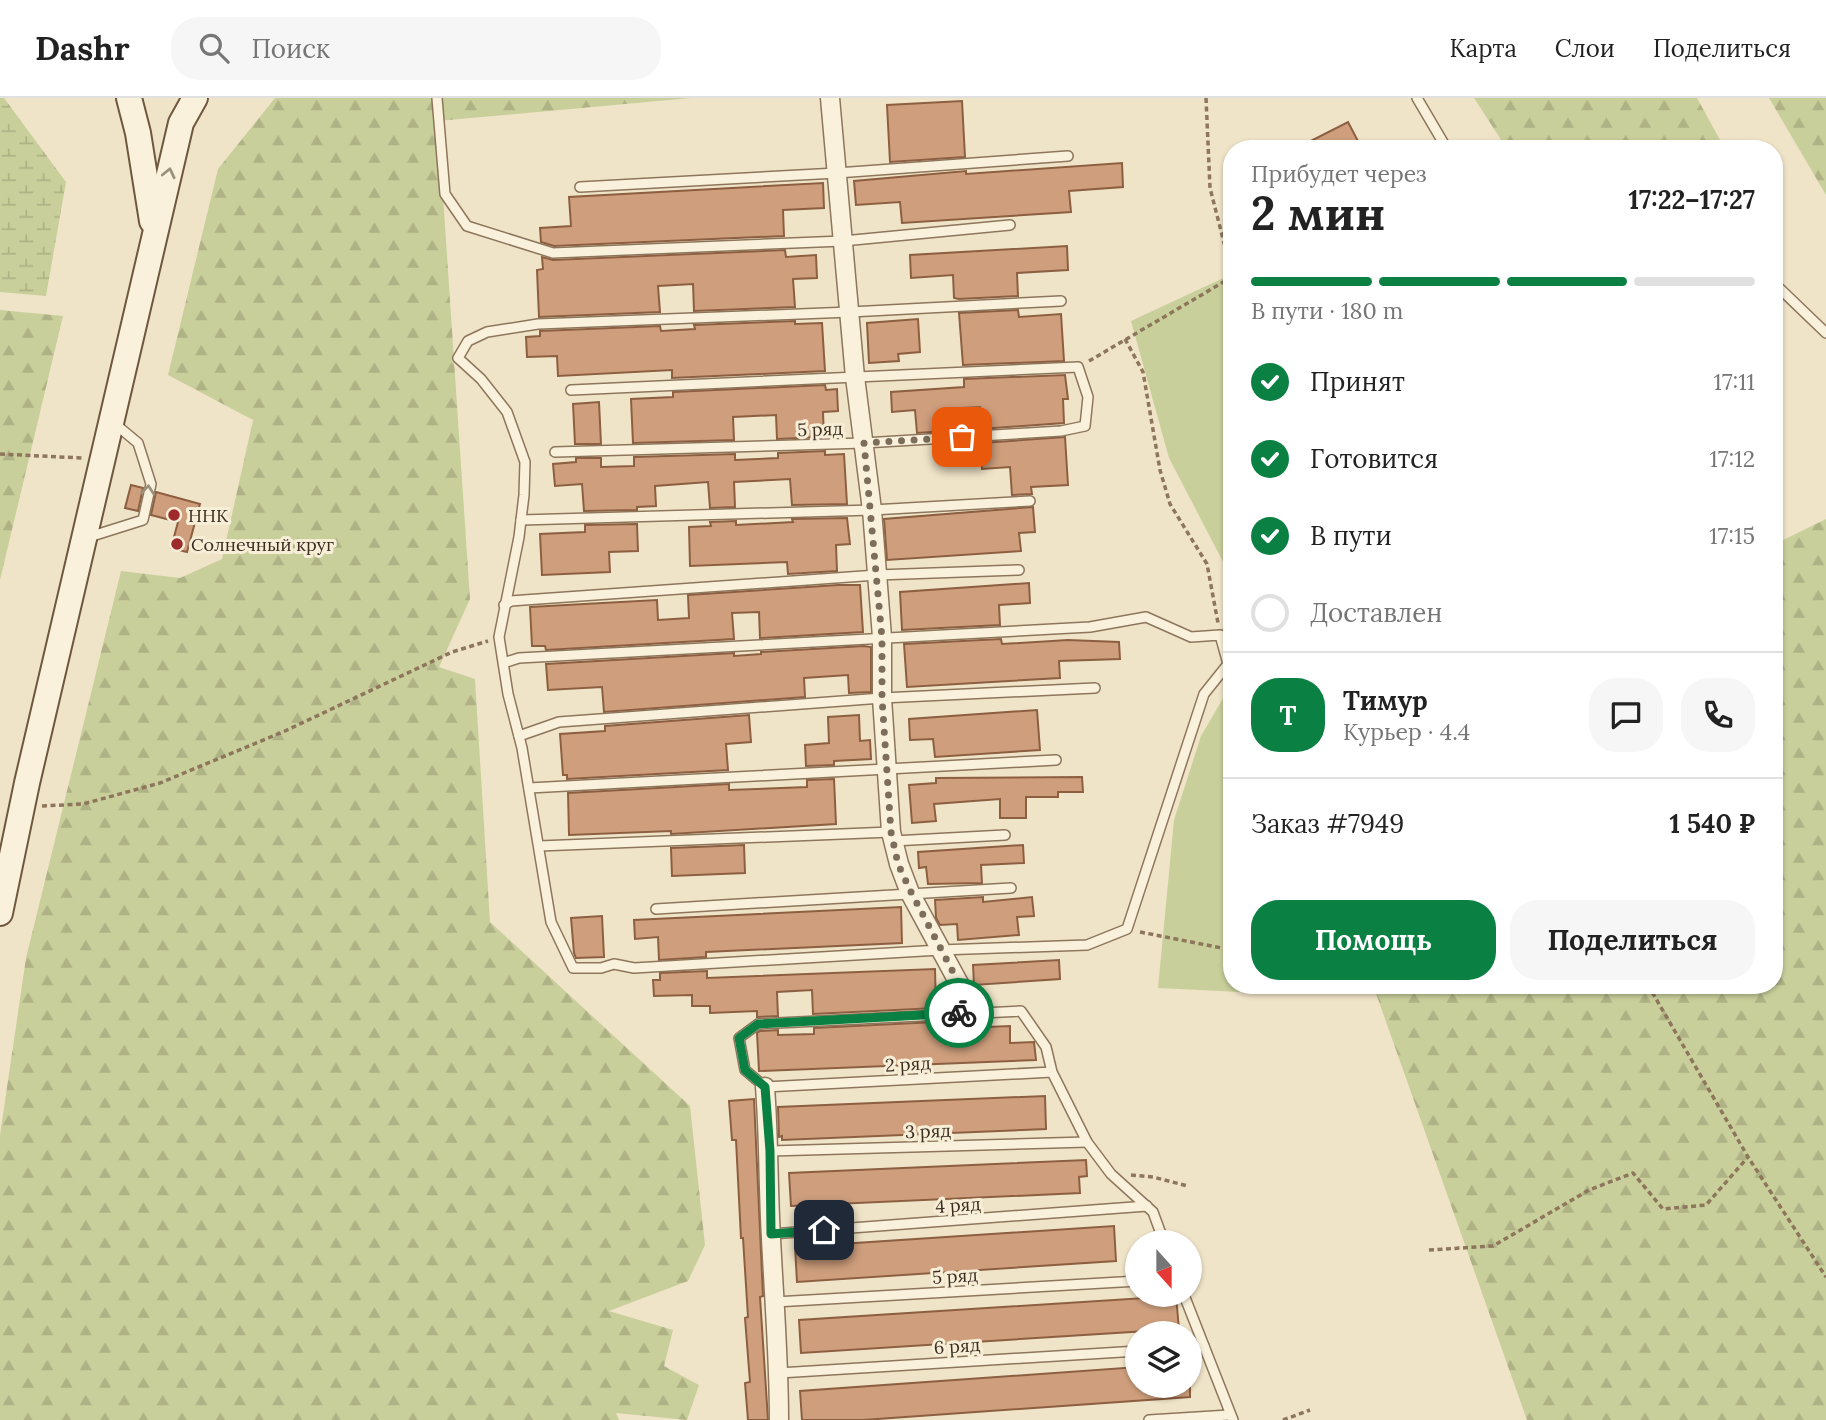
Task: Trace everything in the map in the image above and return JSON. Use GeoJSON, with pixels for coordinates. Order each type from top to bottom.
{"type":"FeatureCollection","features":[{"type":"Feature","properties":{"kind":"main road"},"geometry":{"type":"LineString","coordinates":[[129,98],[138,133],[154,239]]}},
{"type":"Feature","properties":{"kind":"main road"},"geometry":{"type":"LineString","coordinates":[[0,913],[23,800],[181,122],[195,98]]}},
{"type":"Feature","properties":{"kind":"street"},"geometry":{"type":"LineString","coordinates":[[830,98],[855,377],[872,510],[882,638],[882,698],[892,836],[898,864],[962,989],[964,1013]]}},
{"type":"Feature","properties":{"kind":"street"},"geometry":{"type":"LineString","coordinates":[[765,1087],[770,1151],[779,1420]]}},
{"type":"Feature","properties":{"kind":"lane"},"geometry":{"type":"LineString","coordinates":[[437,98],[445,194],[467,226],[553,253],[843,240],[1010,225]]}},
{"type":"Feature","properties":{"kind":"lane"},"geometry":{"type":"LineString","coordinates":[[1417,98],[1439,140]]}},
{"type":"Feature","properties":{"kind":"lane"},"geometry":{"type":"LineString","coordinates":[[580,187],[836,173],[1068,156]]}},
{"type":"Feature","properties":{"kind":"lane"},"geometry":{"type":"LineString","coordinates":[[1783,292],[1826,333]]}},
{"type":"Feature","properties":{"kind":"lane"},"geometry":{"type":"LineString","coordinates":[[1061,302],[538,324],[486,331],[468,341],[458,358],[481,379],[507,412],[525,462],[521,520],[499,637],[508,694],[520,736],[551,922],[573,968],[601,968],[614,964],[634,968],[940,950],[1087,945],[1127,929],[1204,694],[1223,670]]}},
{"type":"Feature","properties":{"kind":"lane"},"geometry":{"type":"LineString","coordinates":[[571,390],[1079,367]]}},
{"type":"Feature","properties":{"kind":"lane","name":"5 ряд"},"geometry":{"type":"LineString","coordinates":[[555,452],[864,443],[1061,430],[1085,426],[1088,397],[1079,367]]}},
{"type":"Feature","properties":{"kind":"lane"},"geometry":{"type":"LineString","coordinates":[[84,539],[143,520],[150,484],[138,443],[111,420]]}},
{"type":"Feature","properties":{"kind":"lane"},"geometry":{"type":"LineString","coordinates":[[521,520],[872,510],[1030,501]]}},
{"type":"Feature","properties":{"kind":"lane"},"geometry":{"type":"LineString","coordinates":[[504,605],[511,601],[877,575],[1019,570]]}},
{"type":"Feature","properties":{"kind":"lane"},"geometry":{"type":"LineString","coordinates":[[503,663],[519,658],[1090,627],[1146,617],[1191,637],[1220,635],[1223,646]]}},
{"type":"Feature","properties":{"kind":"lane"},"geometry":{"type":"LineString","coordinates":[[520,736],[559,722],[882,698],[1095,688]]}},
{"type":"Feature","properties":{"kind":"lane"},"geometry":{"type":"LineString","coordinates":[[529,788],[1056,760]]}},
{"type":"Feature","properties":{"kind":"lane"},"geometry":{"type":"LineString","coordinates":[[539,846],[1006,835]]}},
{"type":"Feature","properties":{"kind":"lane"},"geometry":{"type":"LineString","coordinates":[[656,909],[1012,888]]}},
{"type":"Feature","properties":{"kind":"lane"},"geometry":{"type":"LineString","coordinates":[[765,1087],[745,1070],[739,1038],[758,1024],[1021,1011],[1046,1048],[1052,1072],[1087,1142],[1111,1174],[1153,1212],[1160,1230]]}},
{"type":"Feature","properties":{"kind":"lane","name":"2 ряд"},"geometry":{"type":"LineString","coordinates":[[765,1087],[1052,1072]]}},
{"type":"Feature","properties":{"kind":"lane","name":"3 ряд"},"geometry":{"type":"LineString","coordinates":[[770,1151],[1087,1142]]}},
{"type":"Feature","properties":{"kind":"lane","name":"4 ряд"},"geometry":{"type":"LineString","coordinates":[[771,1234],[1147,1206]]}},
{"type":"Feature","properties":{"kind":"lane","name":"5 ряд"},"geometry":{"type":"LineString","coordinates":[[775,1302],[1125,1281]]}},
{"type":"Feature","properties":{"kind":"lane"},"geometry":{"type":"LineString","coordinates":[[1149,1420],[1231,1417],[1189,1307]]}},
{"type":"Feature","properties":{"kind":"lane","name":"6 ряд"},"geometry":{"type":"LineString","coordinates":[[779,1373],[1125,1352]]}},
{"type":"Feature","properties":{"kind":"path"},"geometry":{"type":"LineString","coordinates":[[1206,98],[1210,188],[1223,239]]}},
{"type":"Feature","properties":{"kind":"path"},"geometry":{"type":"LineString","coordinates":[[1079,367],[1223,280]]}},
{"type":"Feature","properties":{"kind":"path"},"geometry":{"type":"LineString","coordinates":[[1125,339],[1143,372],[1160,470],[1170,504],[1207,564],[1220,635]]}},
{"type":"Feature","properties":{"kind":"path"},"geometry":{"type":"LineString","coordinates":[[0,454],[102,458]]}},
{"type":"Feature","properties":{"kind":"path"},"geometry":{"type":"LineString","coordinates":[[23,800],[45,807],[83,804],[160,783],[285,731],[452,652],[499,637]]}},
{"type":"Feature","properties":{"kind":"path"},"geometry":{"type":"LineString","coordinates":[[1127,929],[1223,948]]}},
{"type":"Feature","properties":{"kind":"path"},"geometry":{"type":"LineString","coordinates":[[1653,994],[1748,1157],[1826,1277]]}},
{"type":"Feature","properties":{"kind":"path"},"geometry":{"type":"LineString","coordinates":[[1429,1250],[1493,1246],[1589,1190],[1633,1173],[1663,1209],[1706,1205],[1748,1157]]}},
{"type":"Feature","properties":{"kind":"path"},"geometry":{"type":"LineString","coordinates":[[1111,1174],[1153,1177],[1188,1186]]}},
{"type":"Feature","properties":{"kind":"path"},"geometry":{"type":"LineString","coordinates":[[1283,1420],[1310,1410]]}},
{"type":"Feature","properties":{"kind":"green space"},"geometry":{"type":"Polygon","coordinates":[[[0,98],[4,98],[66,182],[46,296],[0,292],[0,98]]]}},
{"type":"Feature","properties":{"kind":"green space"},"geometry":{"type":"Polygon","coordinates":[[[275,98],[691,98],[438,121],[470,599],[439,667],[475,679],[490,922],[690,1106],[705,1245],[688,1281],[609,1311],[673,1330],[664,1366],[699,1385],[687,1420],[616,1413],[619,1420],[0,1420],[0,1135],[26,958],[121,571],[180,578],[222,559],[253,420],[168,375],[218,169],[275,98]]]}},
{"type":"Feature","properties":{"kind":"green space"},"geometry":{"type":"Polygon","coordinates":[[[1474,98],[1697,98],[1720,140],[1501,140],[1474,98]]]}},
{"type":"Feature","properties":{"kind":"green space"},"geometry":{"type":"Polygon","coordinates":[[[1769,98],[1826,98],[1826,195],[1769,98]]]}},
{"type":"Feature","properties":{"kind":"green space"},"geometry":{"type":"Polygon","coordinates":[[[1223,278],[1223,562],[1169,458],[1131,321],[1223,278]]]}},
{"type":"Feature","properties":{"kind":"green space"},"geometry":{"type":"Polygon","coordinates":[[[0,310],[63,316],[0,580],[0,310]]]}},
{"type":"Feature","properties":{"kind":"green space"},"geometry":{"type":"Polygon","coordinates":[[[1826,519],[1826,1420],[1527,1420],[1376,994],[1783,994],[1783,540],[1826,519]]]}},
{"type":"Feature","properties":{"kind":"green space"},"geometry":{"type":"Polygon","coordinates":[[[1223,698],[1223,991],[1158,988],[1174,820],[1201,736],[1223,698]]]}},
{"type":"Feature","properties":{"kind":"building"},"geometry":{"type":"Polygon","coordinates":[[[962,101],[965,157],[890,162],[887,105],[962,101]]]}},
{"type":"Feature","properties":{"kind":"building"},"geometry":{"type":"Polygon","coordinates":[[[1348,122],[1357,140],[1313,140],[1348,122]]]}},
{"type":"Feature","properties":{"kind":"building"},"geometry":{"type":"Polygon","coordinates":[[[1122,163],[1123,187],[1069,191],[1071,212],[902,223],[900,202],[856,205],[854,181],[966,171],[966,174],[1122,163]]]}},
{"type":"Feature","properties":{"kind":"building"},"geometry":{"type":"Polygon","coordinates":[[[823,183],[824,208],[783,210],[784,236],[554,246],[541,242],[540,228],[571,226],[569,197],[823,183]]]}},
{"type":"Feature","properties":{"kind":"building"},"geometry":{"type":"Polygon","coordinates":[[[1067,246],[1068,270],[1017,273],[1018,296],[959,299],[954,298],[953,275],[911,278],[910,255],[1067,246]]]}},
{"type":"Feature","properties":{"kind":"building"},"geometry":{"type":"Polygon","coordinates":[[[785,250],[786,257],[816,255],[817,278],[793,279],[795,307],[694,311],[693,284],[658,286],[660,312],[539,317],[537,270],[543,269],[542,257],[553,260],[785,250]]]}},
{"type":"Feature","properties":{"kind":"building"},"geometry":{"type":"Polygon","coordinates":[[[1018,310],[1019,317],[1061,314],[1064,361],[963,365],[959,313],[1018,310]]]}},
{"type":"Feature","properties":{"kind":"building"},"geometry":{"type":"Polygon","coordinates":[[[918,319],[920,352],[898,354],[899,361],[869,363],[867,323],[918,319]]]}},
{"type":"Feature","properties":{"kind":"building"},"geometry":{"type":"Polygon","coordinates":[[[795,321],[795,324],[822,323],[825,371],[672,378],[672,370],[558,376],[557,356],[527,357],[526,337],[540,336],[540,331],[660,326],[661,331],[695,329],[694,325],[795,321]]]}},
{"type":"Feature","properties":{"kind":"building"},"geometry":{"type":"Polygon","coordinates":[[[1065,375],[1068,399],[1063,399],[1064,423],[981,429],[980,407],[944,409],[945,431],[917,433],[915,410],[892,412],[891,392],[964,387],[964,379],[1065,375]]]}},
{"type":"Feature","properties":{"kind":"building"},"geometry":{"type":"Polygon","coordinates":[[[825,385],[826,390],[837,389],[838,411],[823,412],[824,437],[777,439],[776,415],[733,417],[734,440],[633,443],[631,399],[673,397],[673,392],[825,385]]]}},
{"type":"Feature","properties":{"kind":"building"},"geometry":{"type":"Polygon","coordinates":[[[599,402],[601,444],[575,444],[573,404],[599,402]]]}},
{"type":"Feature","properties":{"kind":"building"},"geometry":{"type":"Polygon","coordinates":[[[1065,437],[1068,485],[1031,487],[1032,494],[1012,495],[1010,467],[982,469],[982,443],[1065,437]]]}},
{"type":"Feature","properties":{"kind":"building"},"geometry":{"type":"Polygon","coordinates":[[[825,451],[825,455],[844,454],[847,504],[792,505],[790,479],[734,482],[735,507],[710,508],[708,482],[655,486],[656,506],[637,507],[637,510],[584,511],[582,484],[555,486],[553,464],[576,462],[576,458],[601,458],[601,467],[634,466],[634,457],[735,454],[735,460],[778,458],[778,453],[825,451]]]}},
{"type":"Feature","properties":{"kind":"building"},"geometry":{"type":"Polygon","coordinates":[[[131,485],[143,488],[138,511],[125,508],[131,485]]]}},
{"type":"Feature","properties":{"kind":"building","name":"ННК"},"geometry":{"type":"Polygon","coordinates":[[[156,492],[200,504],[187,552],[171,548],[178,522],[151,515],[156,492]]]}},
{"type":"Feature","properties":{"kind":"building"},"geometry":{"type":"Polygon","coordinates":[[[1033,507],[1035,532],[1019,533],[1021,551],[887,560],[884,519],[1033,507]]]}},
{"type":"Feature","properties":{"kind":"building"},"geometry":{"type":"Polygon","coordinates":[[[847,518],[850,544],[836,545],[837,571],[788,574],[787,562],[690,566],[689,527],[711,526],[710,522],[736,521],[736,525],[793,522],[792,519],[847,518]]]}},
{"type":"Feature","properties":{"kind":"building"},"geometry":{"type":"Polygon","coordinates":[[[637,524],[638,551],[609,552],[610,572],[542,575],[540,534],[585,532],[585,525],[637,524]]]}},
{"type":"Feature","properties":{"kind":"building"},"geometry":{"type":"Polygon","coordinates":[[[1029,583],[1030,603],[999,605],[1000,625],[902,630],[900,592],[1029,583]]]}},
{"type":"Feature","properties":{"kind":"building"},"geometry":{"type":"Polygon","coordinates":[[[860,585],[863,632],[760,638],[759,612],[732,613],[734,639],[546,650],[545,646],[532,646],[530,607],[657,600],[658,620],[689,618],[688,595],[860,585]]]}},
{"type":"Feature","properties":{"kind":"building"},"geometry":{"type":"Polygon","coordinates":[[[1001,639],[1002,644],[1068,640],[1119,642],[1120,659],[1059,661],[1060,678],[907,687],[904,644],[1001,639]]]}},
{"type":"Feature","properties":{"kind":"building"},"geometry":{"type":"Polygon","coordinates":[[[871,647],[871,692],[849,693],[848,675],[804,678],[805,697],[604,712],[602,687],[548,690],[546,664],[734,653],[734,656],[871,647]]]}},
{"type":"Feature","properties":{"kind":"building"},"geometry":{"type":"Polygon","coordinates":[[[1037,710],[1040,750],[935,757],[933,739],[910,740],[909,719],[1037,710]]]}},
{"type":"Feature","properties":{"kind":"building"},"geometry":{"type":"Polygon","coordinates":[[[749,715],[751,742],[726,744],[728,770],[567,779],[567,775],[563,775],[560,734],[605,731],[605,726],[749,715]]]}},
{"type":"Feature","properties":{"kind":"building"},"geometry":{"type":"Polygon","coordinates":[[[859,715],[860,741],[870,740],[871,759],[806,766],[805,745],[829,743],[828,717],[859,715]]]}},
{"type":"Feature","properties":{"kind":"building"},"geometry":{"type":"Polygon","coordinates":[[[1082,777],[1083,792],[1058,792],[1058,797],[1026,797],[1026,818],[1000,818],[1000,799],[934,804],[936,821],[912,823],[909,785],[936,783],[936,778],[1082,777]]]}},
{"type":"Feature","properties":{"kind":"building"},"geometry":{"type":"Polygon","coordinates":[[[834,779],[836,824],[671,834],[671,831],[569,835],[568,793],[729,784],[729,790],[807,787],[807,780],[834,779]]]}},
{"type":"Feature","properties":{"kind":"building"},"geometry":{"type":"Polygon","coordinates":[[[744,845],[745,873],[672,876],[671,848],[744,845]]]}},
{"type":"Feature","properties":{"kind":"building"},"geometry":{"type":"Polygon","coordinates":[[[1023,845],[1024,863],[981,865],[982,883],[928,884],[926,867],[919,868],[918,852],[1023,845]]]}},
{"type":"Feature","properties":{"kind":"building"},"geometry":{"type":"Polygon","coordinates":[[[983,897],[983,902],[1032,897],[1034,916],[1017,917],[1019,935],[958,940],[957,924],[940,925],[936,918],[935,900],[983,897]]]}},
{"type":"Feature","properties":{"kind":"building"},"geometry":{"type":"Polygon","coordinates":[[[901,907],[902,943],[706,952],[706,957],[659,960],[658,937],[635,939],[634,920],[901,907]]]}},
{"type":"Feature","properties":{"kind":"building"},"geometry":{"type":"Polygon","coordinates":[[[602,916],[604,957],[576,958],[571,918],[602,916]]]}},
{"type":"Feature","properties":{"kind":"building"},"geometry":{"type":"Polygon","coordinates":[[[1059,960],[1060,979],[974,985],[973,965],[1059,960]]]}},
{"type":"Feature","properties":{"kind":"building"},"geometry":{"type":"Polygon","coordinates":[[[935,969],[936,1008],[813,1014],[812,990],[777,992],[778,1016],[757,1017],[757,1011],[710,1013],[710,1006],[692,1006],[692,995],[654,996],[653,980],[660,980],[660,973],[707,971],[707,978],[935,969]]]}},
{"type":"Feature","properties":{"kind":"building"},"geometry":{"type":"Polygon","coordinates":[[[936,1022],[937,1029],[1010,1026],[1010,1043],[1034,1042],[1036,1060],[759,1071],[757,1033],[760,1031],[778,1030],[778,1035],[814,1034],[814,1028],[936,1022]]]}},
{"type":"Feature","properties":{"kind":"building"},"geometry":{"type":"Polygon","coordinates":[[[1045,1096],[1046,1129],[782,1140],[782,1136],[779,1137],[778,1107],[1045,1096]]]}},
{"type":"Feature","properties":{"kind":"building"},"geometry":{"type":"Polygon","coordinates":[[[754,1099],[763,1296],[760,1297],[768,1420],[748,1420],[745,1383],[750,1382],[745,1318],[748,1317],[736,1140],[732,1140],[729,1101],[754,1099]]]}},
{"type":"Feature","properties":{"kind":"building"},"geometry":{"type":"Polygon","coordinates":[[[1086,1160],[1087,1176],[1079,1177],[1080,1193],[791,1206],[789,1173],[1086,1160]]]}},
{"type":"Feature","properties":{"kind":"building"},"geometry":{"type":"Polygon","coordinates":[[[1114,1226],[1116,1261],[797,1282],[795,1247],[1114,1226]]]}},
{"type":"Feature","properties":{"kind":"building"},"geometry":{"type":"Polygon","coordinates":[[[1125,1299],[1125,1307],[1177,1307],[1178,1321],[1125,1321],[1125,1332],[801,1353],[799,1320],[1125,1299]]]}},
{"type":"Feature","properties":{"kind":"building"},"geometry":{"type":"Polygon","coordinates":[[[1125,1368],[1125,1398],[1176,1398],[863,1420],[802,1420],[800,1391],[1125,1368]]]}},
{"type":"Feature","properties":{"kind":"way so far"},"geometry":{"type":"LineString","coordinates":[[959,1013],[964,1013],[962,989],[898,864],[891,832],[882,698],[882,638],[864,443],[962,437]]}},
{"type":"Feature","properties":{"kind":"place","name":"ННК"},"geometry":{"type":"Point","coordinates":[174,515]}},
{"type":"Feature","properties":{"kind":"place","name":"Солнечный круг"},"geometry":{"type":"Point","coordinates":[177,544]}},
{"type":"Feature","properties":{"kind":"route"},"geometry":{"type":"LineString","coordinates":[[824,1230],[771,1234],[770,1151],[765,1087],[745,1070],[739,1038],[758,1024],[959,1013]]}}]}
